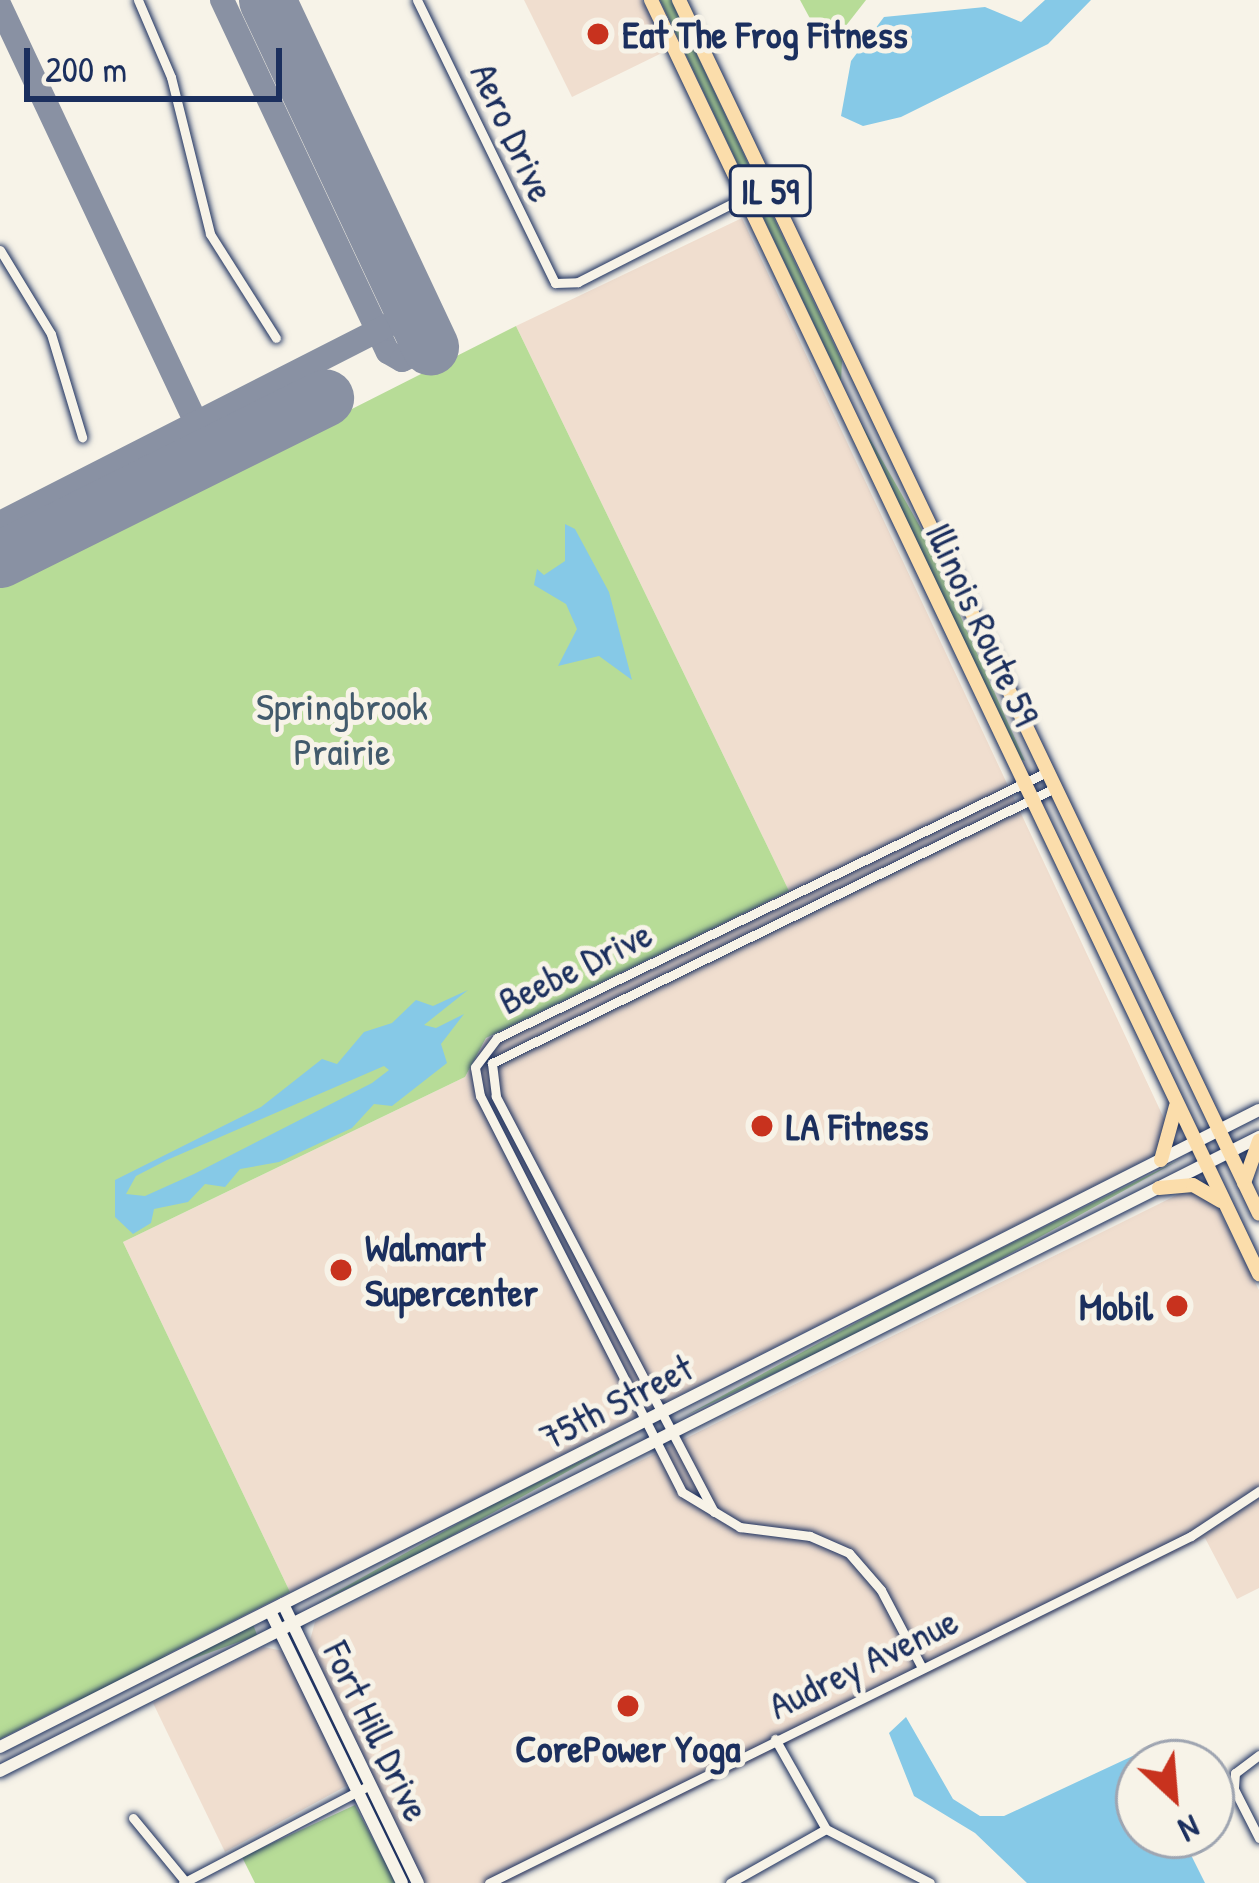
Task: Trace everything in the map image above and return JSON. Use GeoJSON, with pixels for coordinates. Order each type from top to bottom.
{"type":"FeatureCollection","features":[{"type":"Feature","properties":{"kind":"main road","name":"Illinois Route 59"},"geometry":{"type":"LineString","coordinates":[[651,0],[1259,1274]]}},
{"type":"Feature","properties":{"kind":"main road","name":"Illinois Route 59"},"geometry":{"type":"LineString","coordinates":[[680,0],[1259,1214]]}},
{"type":"Feature","properties":{"kind":"main road"},"geometry":{"type":"LineString","coordinates":[[1161,1160],[1175,1132],[1176,1101]]}},
{"type":"Feature","properties":{"kind":"main road","name":"75th Street"},"geometry":{"type":"LineString","coordinates":[[0,1747],[1259,1110]]}},
{"type":"Feature","properties":{"kind":"main road","name":"75th Street"},"geometry":{"type":"LineString","coordinates":[[0,1772],[1259,1139]]}},
{"type":"Feature","properties":{"kind":"main road"},"geometry":{"type":"LineString","coordinates":[[1244,1183],[1259,1139]]}},
{"type":"Feature","properties":{"kind":"main road"},"geometry":{"type":"LineString","coordinates":[[1159,1188],[1193,1185],[1226,1204]]}},
{"type":"Feature","properties":{"kind":"main road","name":"Fort Hill Drive"},"geometry":{"type":"LineString","coordinates":[[276,1608],[364,1788],[403,1883]]}},
{"type":"Feature","properties":{"kind":"main road","name":"Fort Hill Drive"},"geometry":{"type":"LineString","coordinates":[[364,1788],[418,1883]]}},
{"type":"Feature","properties":{"kind":"street"},"geometry":{"type":"LineString","coordinates":[[138,0],[171,77],[210,234],[275,338]]}},
{"type":"Feature","properties":{"kind":"street","name":"Aero Drive"},"geometry":{"type":"LineString","coordinates":[[417,0],[545,272],[559,285],[745,197]]}},
{"type":"Feature","properties":{"kind":"street"},"geometry":{"type":"LineString","coordinates":[[0,250],[51,334],[82,437]]}},
{"type":"Feature","properties":{"kind":"street","name":"Beebe Drive"},"geometry":{"type":"LineString","coordinates":[[920,1666],[881,1590],[849,1553],[810,1536],[747,1530],[682,1492],[478,1091],[480,1054],[497,1038],[1046,773]]}},
{"type":"Feature","properties":{"kind":"street","name":"Beebe Drive"},"geometry":{"type":"LineString","coordinates":[[714,1512],[658,1415],[496,1096],[492,1063],[1053,789]]}},
{"type":"Feature","properties":{"kind":"street","name":"Audrey Avenue"},"geometry":{"type":"LineString","coordinates":[[489,1883],[1191,1536],[1259,1491]]}},
{"type":"Feature","properties":{"kind":"street"},"geometry":{"type":"LineString","coordinates":[[775,1739],[826,1829],[930,1883]]}},
{"type":"Feature","properties":{"kind":"street"},"geometry":{"type":"LineString","coordinates":[[1259,1755],[1235,1773],[1234,1789],[1259,1838]]}},
{"type":"Feature","properties":{"kind":"street"},"geometry":{"type":"LineString","coordinates":[[133,1818],[184,1882],[364,1788]]}},
{"type":"Feature","properties":{"kind":"street"},"geometry":{"type":"LineString","coordinates":[[730,1883],[826,1829]]}},
{"type":"Feature","properties":{"kind":"shaded area"},"geometry":{"type":"Polygon","coordinates":[[[524,0],[642,0],[668,50],[572,97],[524,0]]]}},
{"type":"Feature","properties":{"kind":"shaded area"},"geometry":{"type":"Polygon","coordinates":[[[742,218],[1168,1127],[1152,1156],[290,1592],[123,1242],[465,1077],[486,1039],[789,891],[516,326],[742,218]]]}},
{"type":"Feature","properties":{"kind":"shaded area"},"geometry":{"type":"Polygon","coordinates":[[[1187,1190],[1213,1199],[1259,1290],[1259,1588],[1237,1599],[1205,1538],[507,1883],[424,1883],[309,1644],[315,1622],[1187,1190]]]}},
{"type":"Feature","properties":{"kind":"shaded area"},"geometry":{"type":"Polygon","coordinates":[[[264,1647],[283,1651],[348,1785],[225,1852],[153,1703],[264,1647]]]}},
{"type":"Feature","properties":{"kind":"green space"},"geometry":{"type":"Polygon","coordinates":[[[660,0],[671,0],[842,361],[841,381],[660,0]]]}},
{"type":"Feature","properties":{"kind":"green space"},"geometry":{"type":"Polygon","coordinates":[[[800,0],[866,0],[827,50],[800,0]]]}},
{"type":"Feature","properties":{"kind":"green space","name":"Springbrook Prairie"},"geometry":{"type":"Polygon","coordinates":[[[516,326],[789,891],[486,1038],[465,1077],[123,1242],[290,1592],[0,1739],[0,587],[516,326]]]}},
{"type":"Feature","properties":{"kind":"green space"},"geometry":{"type":"Polygon","coordinates":[[[857,416],[922,530],[1025,761],[1020,759],[857,416]]]}},
{"type":"Feature","properties":{"kind":"green space"},"geometry":{"type":"Polygon","coordinates":[[[1181,1159],[919,1304],[685,1416],[909,1294],[1181,1159]]]}},
{"type":"Feature","properties":{"kind":"green space"},"geometry":{"type":"Polygon","coordinates":[[[633,1435],[417,1555],[315,1604],[482,1510],[633,1435]]]}},
{"type":"Feature","properties":{"kind":"green space"},"geometry":{"type":"Polygon","coordinates":[[[253,1624],[257,1635],[0,1729],[0,1716],[253,1624]]]}},
{"type":"Feature","properties":{"kind":"green space"},"geometry":{"type":"Polygon","coordinates":[[[355,1805],[396,1883],[255,1883],[242,1857],[355,1805]]]}},
{"type":"Feature","properties":{"kind":"water"},"geometry":{"type":"Polygon","coordinates":[[[1045,0],[1091,0],[1048,44],[901,117],[863,126],[841,116],[851,61],[884,17],[985,7],[1021,22],[1045,0]]]}},
{"type":"Feature","properties":{"kind":"water"},"geometry":{"type":"Polygon","coordinates":[[[565,524],[575,529],[609,592],[632,680],[599,656],[558,666],[577,629],[566,604],[534,585],[537,569],[544,575],[565,561],[565,524]]]}},
{"type":"Feature","properties":{"kind":"water"},"geometry":{"type":"Polygon","coordinates":[[[468,990],[424,1025],[436,1028],[464,1014],[441,1044],[447,1063],[392,1106],[374,1104],[352,1128],[279,1162],[240,1169],[225,1187],[205,1184],[188,1202],[154,1209],[151,1223],[133,1234],[115,1217],[115,1180],[261,1107],[322,1059],[337,1064],[364,1032],[392,1023],[416,1000],[433,1006],[468,990]],[[384,1066],[167,1160],[136,1176],[126,1194],[145,1196],[194,1174],[389,1070],[384,1066]]]}},
{"type":"Feature","properties":{"kind":"water"},"geometry":{"type":"Polygon","coordinates":[[[906,1717],[953,1799],[980,1816],[1004,1816],[1115,1764],[1115,1859],[1193,1859],[1205,1883],[1027,1883],[975,1833],[914,1796],[889,1733],[906,1717]]]}},
{"type":"Feature","properties":{"kind":"taxiway"},"geometry":{"type":"LineString","coordinates":[[222,0],[388,352],[402,360],[430,347]]}},
{"type":"Feature","properties":{"kind":"taxiway"},"geometry":{"type":"LineString","coordinates":[[0,6],[196,422]]}},
{"type":"Feature","properties":{"kind":"taxiway"},"geometry":{"type":"LineString","coordinates":[[0,523],[414,312]]}},
{"type":"Feature","properties":{"kind":"runway"},"geometry":{"type":"LineString","coordinates":[[267,0],[430,347]]}},
{"type":"Feature","properties":{"kind":"runway"},"geometry":{"type":"LineString","coordinates":[[0,559],[325,398]]}},
{"type":"Feature","properties":{"kind":"place","name":"Eat The Frog Fitness"},"geometry":{"type":"Point","coordinates":[598,34]}},
{"type":"Feature","properties":{"kind":"place","name":"LA Fitness"},"geometry":{"type":"Point","coordinates":[762,1126]}},
{"type":"Feature","properties":{"kind":"place","name":"Walmart Supercenter"},"geometry":{"type":"Point","coordinates":[341,1270]}},
{"type":"Feature","properties":{"kind":"place","name":"Mobil"},"geometry":{"type":"Point","coordinates":[1177,1306]}},
{"type":"Feature","properties":{"kind":"place","name":"CorePower Yoga"},"geometry":{"type":"Point","coordinates":[628,1706]}}]}
